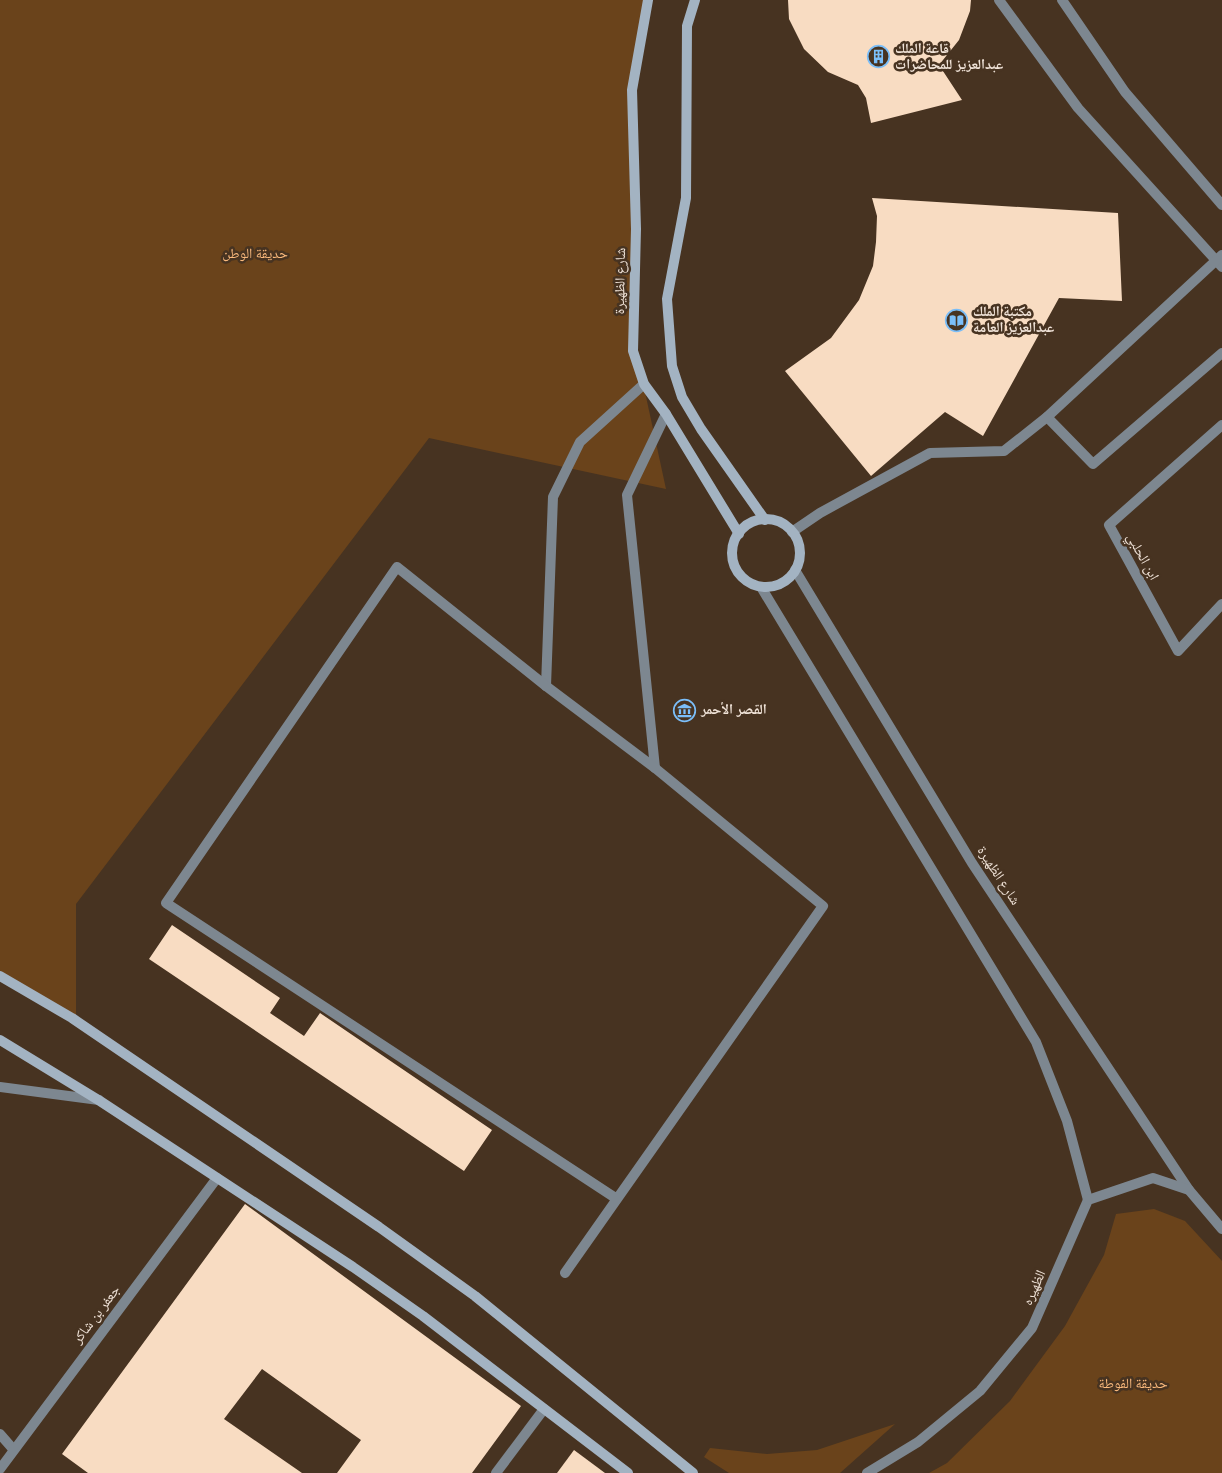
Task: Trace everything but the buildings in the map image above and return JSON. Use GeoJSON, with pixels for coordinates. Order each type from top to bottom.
{"type":"FeatureCollection","features":[{"type":"Feature","properties":{"kind":"street","name":"شارع الظهيرة"},"geometry":{"type":"LineString","coordinates":[[648,0],[632,90],[636,229],[633,352],[644,384],[666,414],[739,534]]}},
{"type":"Feature","properties":{"kind":"street"},"geometry":{"type":"LineString","coordinates":[[695,0],[687,26],[686,198],[667,299],[672,366],[682,397],[701,429],[765,520]]}},
{"type":"Feature","properties":{"kind":"street"},"geometry":{"type":"LineString","coordinates":[[792,532],[820,513],[930,453],[1004,451],[1047,417],[1220,261],[1078,108],[1000,0]]}},
{"type":"Feature","properties":{"kind":"street"},"geometry":{"type":"LineString","coordinates":[[1062,0],[1124,92],[1222,204]]}},
{"type":"Feature","properties":{"kind":"street"},"geometry":{"type":"LineString","coordinates":[[1047,417],[1093,464],[1222,353]]}},
{"type":"Feature","properties":{"kind":"street"},"geometry":{"type":"LineString","coordinates":[[546,686],[553,497],[580,442],[644,384]]}},
{"type":"Feature","properties":{"kind":"street"},"geometry":{"type":"LineString","coordinates":[[655,768],[627,495],[666,414]]}},
{"type":"Feature","properties":{"kind":"street","name":"ابن الحلبي"},"geometry":{"type":"LineString","coordinates":[[1222,425],[1109,525],[1178,652],[1222,604]]}},
{"type":"Feature","properties":{"kind":"street"},"geometry":{"type":"LineString","coordinates":[[765,520],[780,522],[792,532],[800,546],[800,557],[796,570],[783,583],[773,586],[760,586],[744,579],[737,571],[733,550],[739,534],[750,524],[765,520]]}},
{"type":"Feature","properties":{"kind":"street"},"geometry":{"type":"LineString","coordinates":[[565,1273],[617,1199],[822,906],[655,768],[546,686],[397,567],[166,903],[617,1199]]}},
{"type":"Feature","properties":{"kind":"street","name":"شارع الظهيرة"},"geometry":{"type":"LineString","coordinates":[[796,570],[972,862],[1189,1190]]}},
{"type":"Feature","properties":{"kind":"street"},"geometry":{"type":"LineString","coordinates":[[760,586],[1036,1042],[1067,1121],[1088,1200],[1153,1178],[1189,1190],[1222,1229]]}},
{"type":"Feature","properties":{"kind":"street"},"geometry":{"type":"LineString","coordinates":[[0,976],[72,1018],[459,1285],[693,1473]]}},
{"type":"Feature","properties":{"kind":"street"},"geometry":{"type":"LineString","coordinates":[[0,1040],[100,1101],[423,1316],[628,1473]]}},
{"type":"Feature","properties":{"kind":"street"},"geometry":{"type":"LineString","coordinates":[[0,1087],[100,1101]]}},
{"type":"Feature","properties":{"kind":"street","name":"جعفر بن شاكر"},"geometry":{"type":"LineString","coordinates":[[0,1469],[13,1449],[217,1178]]}},
{"type":"Feature","properties":{"kind":"street","name":"الظهيره"},"geometry":{"type":"LineString","coordinates":[[867,1473],[918,1442],[980,1391],[1032,1328],[1088,1200]]}},
{"type":"Feature","properties":{"kind":"street"},"geometry":{"type":"LineString","coordinates":[[496,1473],[544,1409]]}},
{"type":"Feature","properties":{"kind":"street"},"geometry":{"type":"LineString","coordinates":[[0,1434],[13,1449]]}},
{"type":"Feature","properties":{"kind":"green space","name":"حديقة الوطن"},"geometry":{"type":"Polygon","coordinates":[[[0,0],[652,0],[635,94],[637,355],[666,489],[429,438],[76,904],[76,1021],[0,978],[0,0]]]}},
{"type":"Feature","properties":{"kind":"green space","name":"حديقة الفوطة"},"geometry":{"type":"Polygon","coordinates":[[[1154,1209],[1185,1221],[1222,1261],[1222,1473],[929,1473],[947,1463],[1010,1401],[1065,1326],[1104,1255],[1116,1214],[1154,1209]]]}},
{"type":"Feature","properties":{"kind":"green space"},"geometry":{"type":"Polygon","coordinates":[[[895,1424],[840,1473],[729,1473],[704,1457],[710,1448],[767,1454],[817,1450],[895,1424]]]}},
{"type":"Feature","properties":{"kind":"place","name":"قاعة الملك عبدالعزيز للمحاضرات"},"geometry":{"type":"Point","coordinates":[879,57]}},
{"type":"Feature","properties":{"kind":"place","name":"مكتبة الملك عبدالعزيز العامة"},"geometry":{"type":"Point","coordinates":[957,320]}},
{"type":"Feature","properties":{"kind":"place","name":"القصر الأحمر"},"geometry":{"type":"Point","coordinates":[685,710]}}]}
